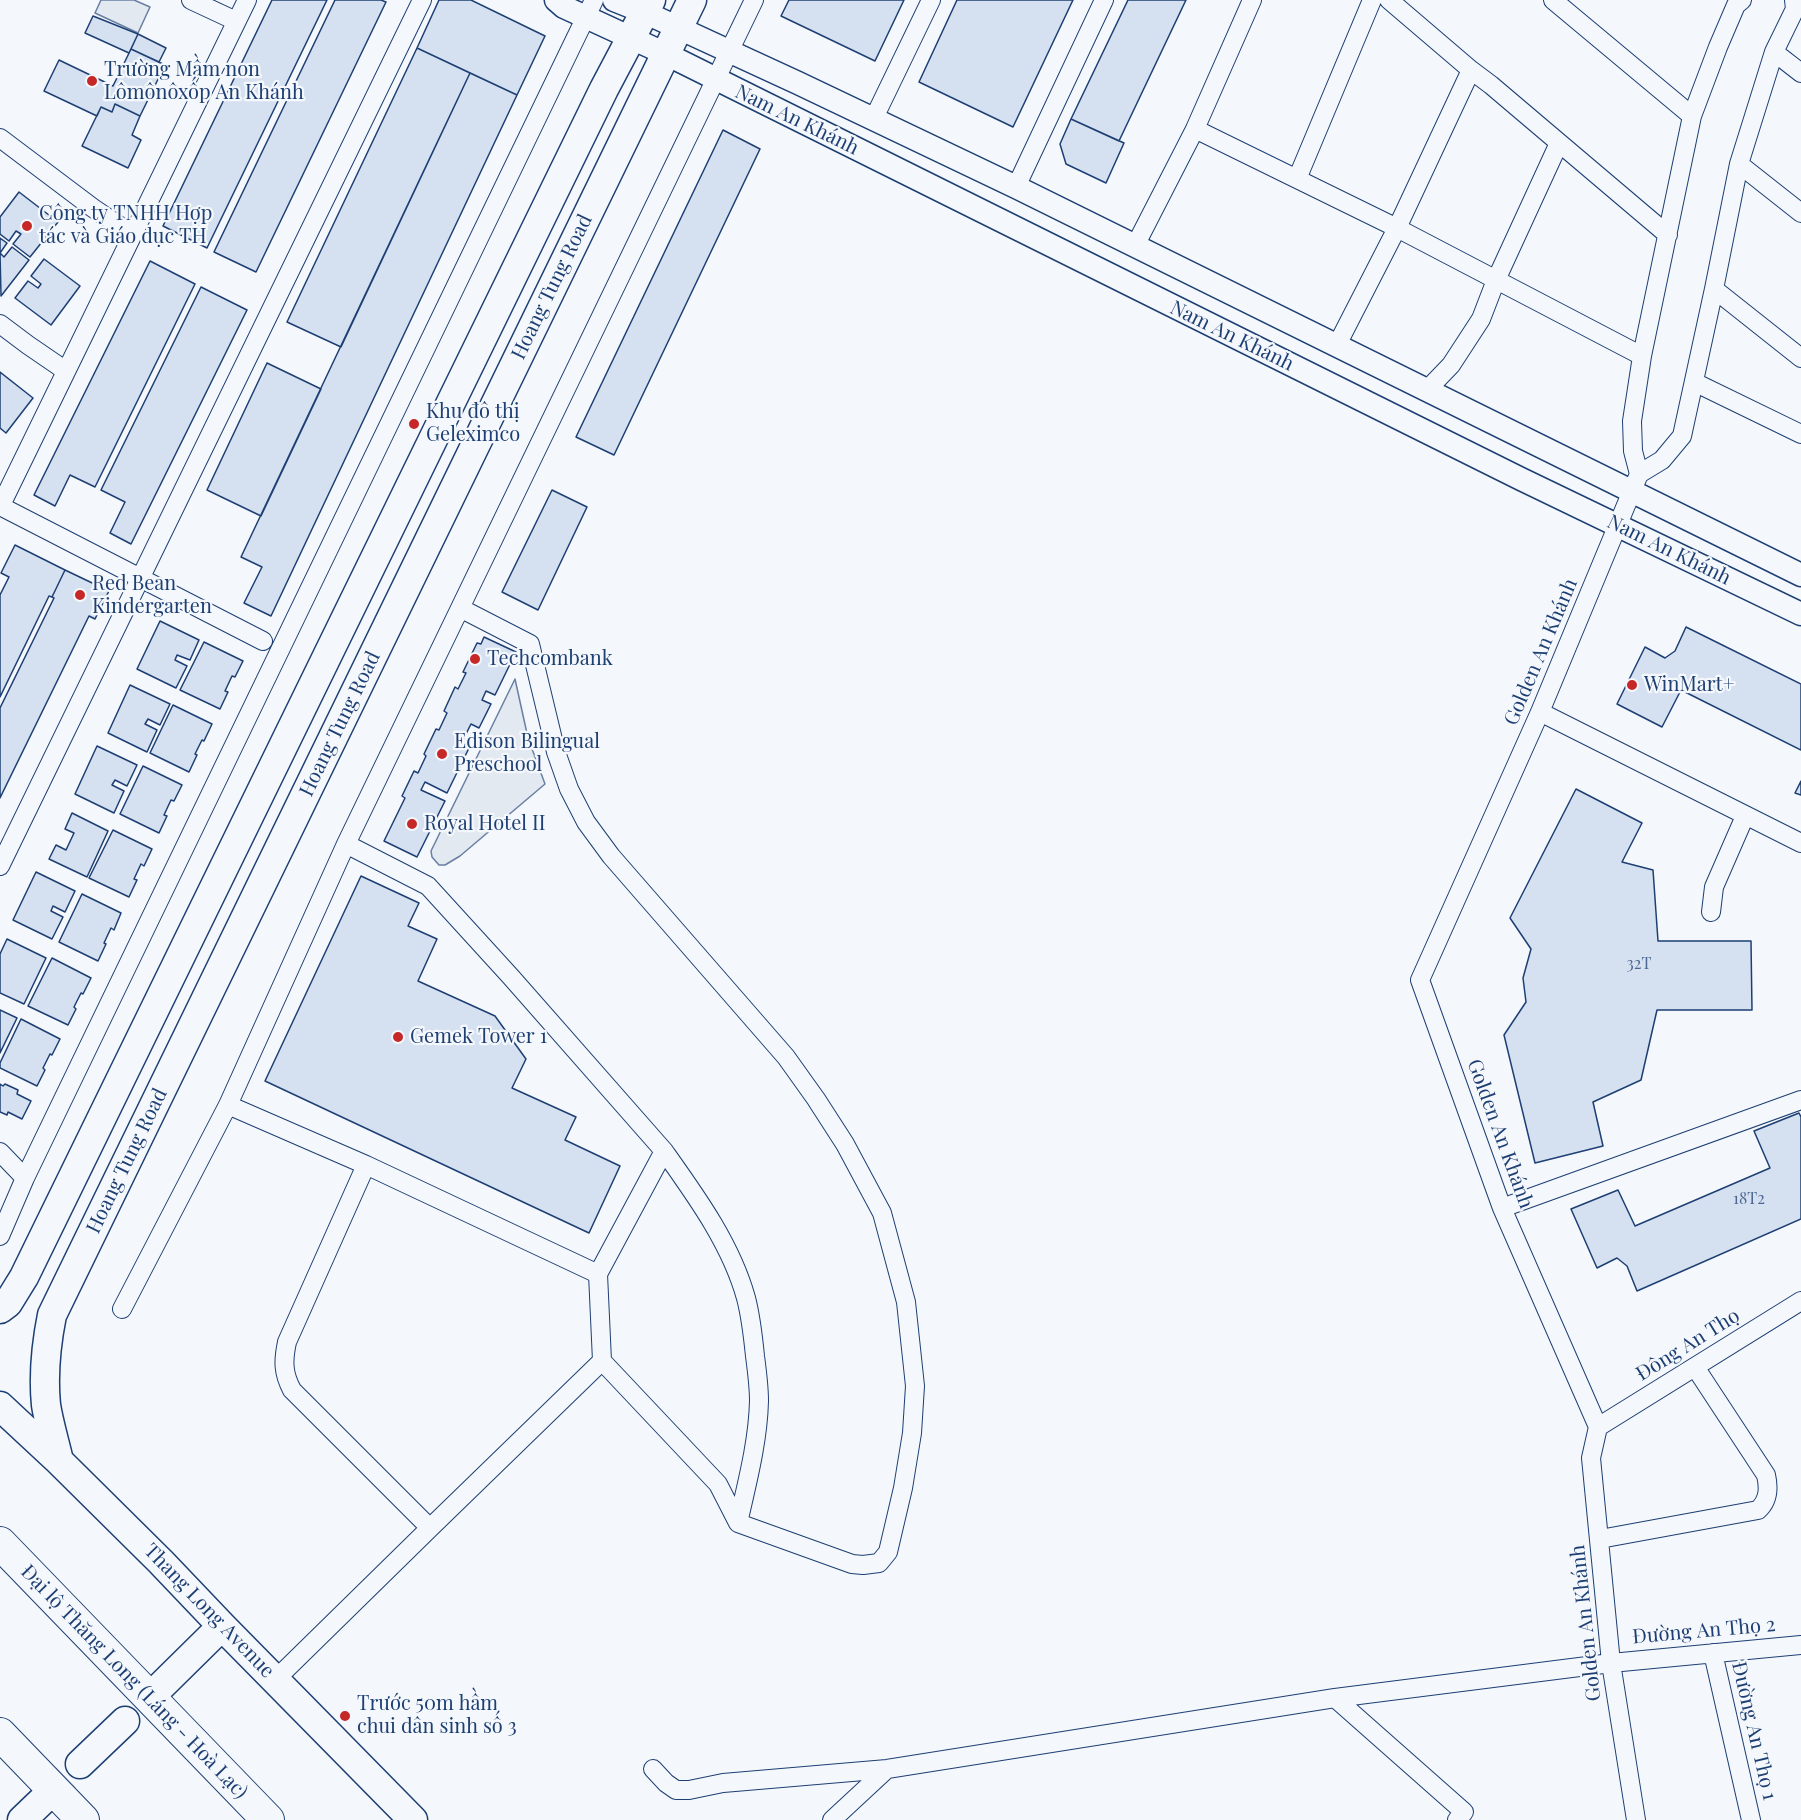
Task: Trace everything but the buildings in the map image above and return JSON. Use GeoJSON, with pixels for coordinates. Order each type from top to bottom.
{"type":"FeatureCollection","features":[{"type":"Feature","properties":{"kind":"highway","name":"Đại lộ Thăng Long (Láng - Hoà Lạc)"},"geometry":{"type":"LineString","coordinates":[[0,1544],[268,1820]]}},
{"type":"Feature","properties":{"kind":"highway"},"geometry":{"type":"LineString","coordinates":[[0,1734],[83,1820]]}},
{"type":"Feature","properties":{"kind":"main road","name":"Hoang Tung Road"},"geometry":{"type":"LineString","coordinates":[[59,1461],[47,1408],[45,1382],[46,1349],[52,1315],[692,0]]}},
{"type":"Feature","properties":{"kind":"main road","name":"Hoang Tung Road"},"geometry":{"type":"LineString","coordinates":[[0,1310],[8,1303],[21,1283],[604,89],[647,6]]}},
{"type":"Feature","properties":{"kind":"main road","name":"Thang Long Avenue"},"geometry":{"type":"LineString","coordinates":[[0,1406],[161,1562],[413,1820]]}},
{"type":"Feature","properties":{"kind":"main road"},"geometry":{"type":"LineString","coordinates":[[153,1694],[222,1626]]}},
{"type":"Feature","properties":{"kind":"main road"},"geometry":{"type":"LineString","coordinates":[[80,1764],[125,1721]]}},
{"type":"Feature","properties":{"kind":"main road"},"geometry":{"type":"LineString","coordinates":[[22,1820],[46,1797]]}},
{"type":"Feature","properties":{"kind":"street"},"geometry":{"type":"LineString","coordinates":[[191,0],[236,21]]}},
{"type":"Feature","properties":{"kind":"street"},"geometry":{"type":"LineString","coordinates":[[247,0],[0,507],[263,641]]}},
{"type":"Feature","properties":{"kind":"street"},"geometry":{"type":"LineString","coordinates":[[0,866],[422,0]]}},
{"type":"Feature","properties":{"kind":"street","name":"Nam An Khánh"},"geometry":{"type":"LineString","coordinates":[[556,0],[564,7],[590,9],[630,38],[1521,479],[1801,614]]}},
{"type":"Feature","properties":{"kind":"street","name":"Nam An Khánh"},"geometry":{"type":"LineString","coordinates":[[614,0],[647,6],[678,28],[874,118],[1426,391],[1636,483],[1801,575]]}},
{"type":"Feature","properties":{"kind":"street"},"geometry":{"type":"LineString","coordinates":[[122,1309],[228,1106],[346,844],[754,0]]}},
{"type":"Feature","properties":{"kind":"street"},"geometry":{"type":"LineString","coordinates":[[874,118],[931,0]]}},
{"type":"Feature","properties":{"kind":"street"},"geometry":{"type":"LineString","coordinates":[[1016,187],[1104,0]]}},
{"type":"Feature","properties":{"kind":"street"},"geometry":{"type":"LineString","coordinates":[[1135,246],[1195,129],[1252,0]]}},
{"type":"Feature","properties":{"kind":"street"},"geometry":{"type":"LineString","coordinates":[[1297,179],[1372,0]]}},
{"type":"Feature","properties":{"kind":"street"},"geometry":{"type":"LineString","coordinates":[[1389,0],[1668,235]]}},
{"type":"Feature","properties":{"kind":"street"},"geometry":{"type":"LineString","coordinates":[[1553,0],[1692,116]]}},
{"type":"Feature","properties":{"kind":"street"},"geometry":{"type":"LineString","coordinates":[[1636,483],[1662,460],[1682,436],[1739,164],[1774,52],[1795,9],[1794,0]]}},
{"type":"Feature","properties":{"kind":"street"},"geometry":{"type":"LineString","coordinates":[[1636,483],[1632,421],[1642,356],[1692,116],[1736,2]]}},
{"type":"Feature","properties":{"kind":"street"},"geometry":{"type":"LineString","coordinates":[[0,1236],[25,1178],[590,9]]}},
{"type":"Feature","properties":{"kind":"street"},"geometry":{"type":"LineString","coordinates":[[1774,52],[1801,73]]}},
{"type":"Feature","properties":{"kind":"street"},"geometry":{"type":"LineString","coordinates":[[1337,345],[1397,228],[1471,70]]}},
{"type":"Feature","properties":{"kind":"street"},"geometry":{"type":"LineString","coordinates":[[1195,129],[1397,228],[1642,356]]}},
{"type":"Feature","properties":{"kind":"street"},"geometry":{"type":"LineString","coordinates":[[0,138],[93,208],[133,234]]}},
{"type":"Feature","properties":{"kind":"street"},"geometry":{"type":"LineString","coordinates":[[1426,391],[1450,365],[1481,319],[1496,280],[1559,143]]}},
{"type":"Feature","properties":{"kind":"street"},"geometry":{"type":"LineString","coordinates":[[937,189],[953,157]]}},
{"type":"Feature","properties":{"kind":"street"},"geometry":{"type":"LineString","coordinates":[[1739,164],[1801,213]]}},
{"type":"Feature","properties":{"kind":"street"},"geometry":{"type":"LineString","coordinates":[[1714,289],[1801,358]]}},
{"type":"Feature","properties":{"kind":"street"},"geometry":{"type":"LineString","coordinates":[[0,324],[66,371]]}},
{"type":"Feature","properties":{"kind":"street"},"geometry":{"type":"LineString","coordinates":[[1694,382],[1801,434]]}},
{"type":"Feature","properties":{"kind":"street","name":"Golden An Khánh"},"geometry":{"type":"LineString","coordinates":[[1636,483],[1540,712],[1420,980],[1502,1208],[1598,1427],[1591,1458],[1611,1663],[1636,1820]]}},
{"type":"Feature","properties":{"kind":"street"},"geometry":{"type":"LineString","coordinates":[[460,608],[530,644],[556,752],[569,789],[586,822],[611,856],[786,1058],[845,1144],[882,1213],[906,1302],[915,1386],[912,1433],[903,1488],[888,1552],[879,1563],[852,1564],[738,1523],[718,1484],[602,1361],[598,1274],[664,1151]]}},
{"type":"Feature","properties":{"kind":"street"},"geometry":{"type":"LineString","coordinates":[[1540,712],[1801,843]]}},
{"type":"Feature","properties":{"kind":"street"},"geometry":{"type":"LineString","coordinates":[[1711,912],[1714,887],[1745,816]]}},
{"type":"Feature","properties":{"kind":"street"},"geometry":{"type":"LineString","coordinates":[[346,844],[428,886],[664,1151],[713,1224],[732,1261],[746,1297],[752,1330],[759,1401],[756,1431],[738,1523]]}},
{"type":"Feature","properties":{"kind":"street"},"geometry":{"type":"LineString","coordinates":[[1502,1208],[1801,1100]]}},
{"type":"Feature","properties":{"kind":"street"},"geometry":{"type":"LineString","coordinates":[[228,1106],[366,1165],[598,1274]]}},
{"type":"Feature","properties":{"kind":"street"},"geometry":{"type":"LineString","coordinates":[[0,1152],[25,1178]]}},
{"type":"Feature","properties":{"kind":"street"},"geometry":{"type":"LineString","coordinates":[[366,1165],[287,1342],[284,1367],[292,1390],[430,1528]]}},
{"type":"Feature","properties":{"kind":"street","name":"Đông An Thọ"},"geometry":{"type":"LineString","coordinates":[[1598,1427],[1801,1301]]}},
{"type":"Feature","properties":{"kind":"street"},"geometry":{"type":"LineString","coordinates":[[276,1679],[602,1361]]}},
{"type":"Feature","properties":{"kind":"street"},"geometry":{"type":"LineString","coordinates":[[1600,1539],[1758,1510],[1765,1504],[1768,1485],[1766,1475],[1695,1367]]}},
{"type":"Feature","properties":{"kind":"street","name":"Đường An Thọ 2"},"geometry":{"type":"LineString","coordinates":[[652,1769],[666,1784],[676,1790],[689,1790],[723,1783],[887,1769],[1335,1698],[1611,1663],[1801,1645]]}},
{"type":"Feature","properties":{"kind":"street","name":"Đường An Thọ 1"},"geometry":{"type":"LineString","coordinates":[[1713,1653],[1751,1820]]}},
{"type":"Feature","properties":{"kind":"street"},"geometry":{"type":"LineString","coordinates":[[1335,1698],[1464,1812],[1457,1820]]}},
{"type":"Feature","properties":{"kind":"street"},"geometry":{"type":"LineString","coordinates":[[832,1820],[887,1769]]}},
{"type":"Feature","properties":{"kind":"shaded area"},"geometry":{"type":"Polygon","coordinates":[[[101,0],[134,0],[150,7],[138,33],[95,13],[101,0]]]}},
{"type":"Feature","properties":{"kind":"shaded area"},"geometry":{"type":"Polygon","coordinates":[[[515,679],[528,738],[545,784],[460,856],[445,865],[439,865],[432,857],[431,851],[515,679]]]}},
{"type":"Feature","properties":{"kind":"tunnel"},"geometry":{"type":"LineString","coordinates":[[46,1797],[80,1764]]}},
{"type":"Feature","properties":{"kind":"place","name":"Trường Mầm non Lômônôxốp An Khánh"},"geometry":{"type":"Point","coordinates":[92,81]}},
{"type":"Feature","properties":{"kind":"place","name":"Công ty TNHH Hợp tác và Giáo dục TH"},"geometry":{"type":"Point","coordinates":[27,226]}},
{"type":"Feature","properties":{"kind":"place","name":"Khu đô thị Geleximco"},"geometry":{"type":"Point","coordinates":[414,424]}},
{"type":"Feature","properties":{"kind":"place","name":"Red Bean Kindergarten"},"geometry":{"type":"Point","coordinates":[80,595]}},
{"type":"Feature","properties":{"kind":"place","name":"Techcombank"},"geometry":{"type":"Point","coordinates":[475,659]}},
{"type":"Feature","properties":{"kind":"place","name":"WinMart+"},"geometry":{"type":"Point","coordinates":[1632,685]}},
{"type":"Feature","properties":{"kind":"place","name":"Edison Bilingual Preschool"},"geometry":{"type":"Point","coordinates":[442,754]}},
{"type":"Feature","properties":{"kind":"place","name":"Royal Hotel II"},"geometry":{"type":"Point","coordinates":[412,824]}},
{"type":"Feature","properties":{"kind":"place","name":"Gemek Tower 1"},"geometry":{"type":"Point","coordinates":[398,1037]}},
{"type":"Feature","properties":{"kind":"place","name":"Trước 50m hầm chui dân sinh số 3"},"geometry":{"type":"Point","coordinates":[345,1716]}}]}
